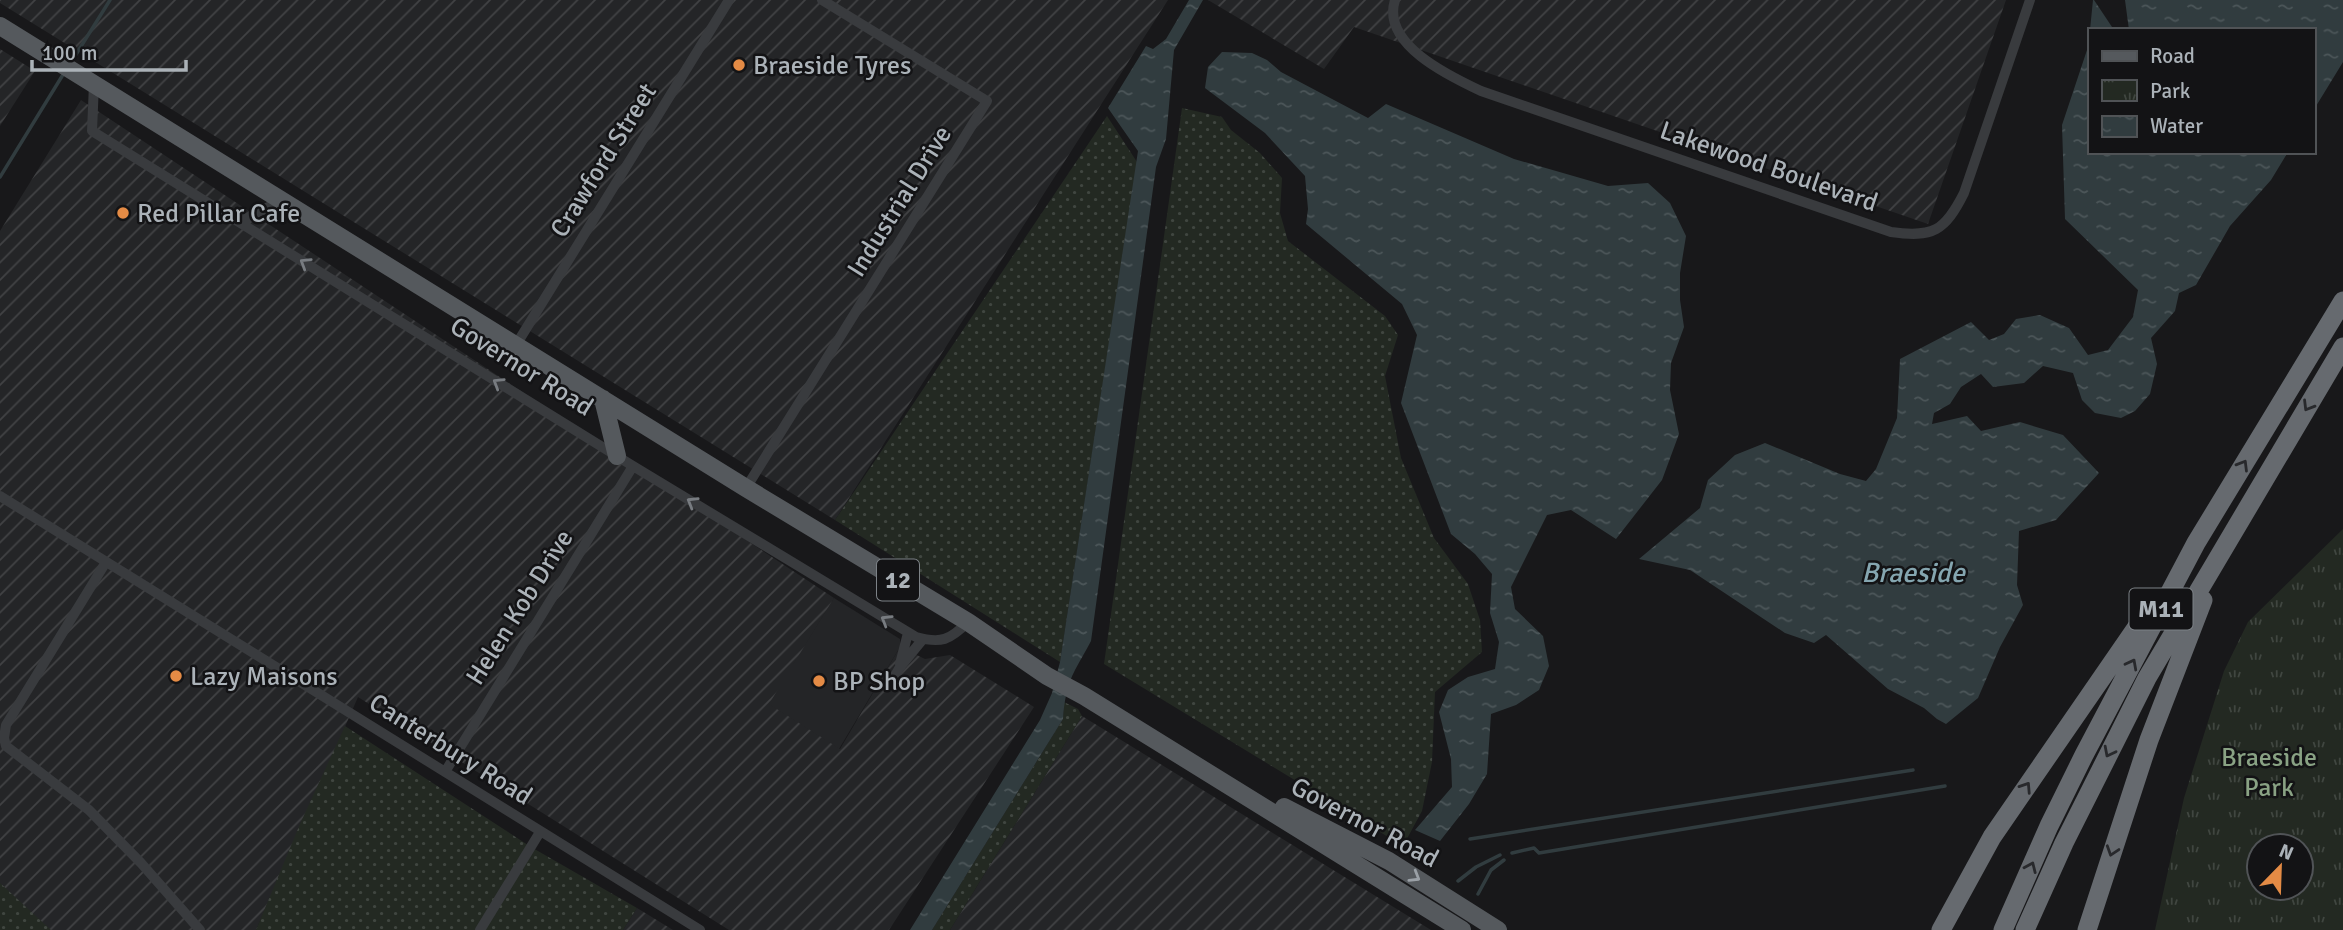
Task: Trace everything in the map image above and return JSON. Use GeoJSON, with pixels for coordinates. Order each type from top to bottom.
{"type":"FeatureCollection","features":[{"type":"Feature","properties":{"kind":"highway","name":"M11"},"geometry":{"type":"LineString","coordinates":[[2003,930],[2084,755],[2196,543],[2343,301]]}},
{"type":"Feature","properties":{"kind":"highway","name":"M11"},"geometry":{"type":"LineString","coordinates":[[2025,930],[2064,843],[2147,678],[2343,347]]}},
{"type":"Feature","properties":{"kind":"highway"},"geometry":{"type":"LineString","coordinates":[[1941,930],[1999,827],[2196,543]]}},
{"type":"Feature","properties":{"kind":"highway"},"geometry":{"type":"LineString","coordinates":[[2087,930],[2149,740],[2218,556]]}},
{"type":"Feature","properties":{"kind":"main road","name":"Governor Road"},"geometry":{"type":"LineString","coordinates":[[0,26],[746,488],[968,622],[1047,676],[1202,768],[1462,930]]}},
{"type":"Feature","properties":{"kind":"main road"},"geometry":{"type":"LineString","coordinates":[[603,399],[617,456]]}},
{"type":"Feature","properties":{"kind":"main road","name":"Governor Road"},"geometry":{"type":"LineString","coordinates":[[1202,768],[1368,849],[1498,930]]}},
{"type":"Feature","properties":{"kind":"street","name":"Crawford Street"},"geometry":{"type":"LineString","coordinates":[[516,345],[729,0]]}},
{"type":"Feature","properties":{"kind":"street","name":"Industrial Drive"},"geometry":{"type":"LineString","coordinates":[[746,488],[987,102],[822,0]]}},
{"type":"Feature","properties":{"kind":"street","name":"Lakewood Boulevard"},"geometry":{"type":"LineString","coordinates":[[1395,0],[1395,25],[1407,44],[1429,62],[1481,92],[1891,232],[1914,235],[1935,231],[1952,216],[1964,193],[2030,0]]}},
{"type":"Feature","properties":{"kind":"street","name":"Governor Road"},"geometry":{"type":"LineString","coordinates":[[94,84],[92,131],[633,466],[908,633],[923,639]]}},
{"type":"Feature","properties":{"kind":"street"},"geometry":{"type":"LineString","coordinates":[[239,222],[282,200]]}},
{"type":"Feature","properties":{"kind":"street","name":"Helen Kob Drive"},"geometry":{"type":"LineString","coordinates":[[444,772],[633,466]]}},
{"type":"Feature","properties":{"kind":"street","name":"Canterbury Road"},"geometry":{"type":"LineString","coordinates":[[0,496],[700,930]]}},
{"type":"Feature","properties":{"kind":"street"},"geometry":{"type":"LineString","coordinates":[[106,562],[6,725],[6,746],[89,810],[141,863],[200,930]]}},
{"type":"Feature","properties":{"kind":"street"},"geometry":{"type":"LineString","coordinates":[[890,684],[923,639],[944,640],[968,622]]}},
{"type":"Feature","properties":{"kind":"street"},"geometry":{"type":"LineString","coordinates":[[900,667],[908,633]]}},
{"type":"Feature","properties":{"kind":"street"},"geometry":{"type":"LineString","coordinates":[[480,930],[540,832]]}},
{"type":"Feature","properties":{"kind":"shaded area"},"geometry":{"type":"Polygon","coordinates":[[[0,0],[1168,0],[835,520],[0,3],[0,0]]]}},
{"type":"Feature","properties":{"kind":"shaded area"},"geometry":{"type":"Polygon","coordinates":[[[1208,0],[2006,0],[1928,224],[1354,27],[1324,69],[1208,0]]]}},
{"type":"Feature","properties":{"kind":"shaded area"},"geometry":{"type":"Polygon","coordinates":[[[0,49],[35,71],[0,126],[0,49]]]}},
{"type":"Feature","properties":{"kind":"shaded area"},"geometry":{"type":"Polygon","coordinates":[[[81,100],[834,598],[769,704],[840,749],[900,647],[925,659],[950,655],[1034,707],[889,930],[729,930],[358,697],[256,930],[47,930],[0,885],[0,231],[81,100]]]}},
{"type":"Feature","properties":{"kind":"shaded area"},"geometry":{"type":"Polygon","coordinates":[[[834,598],[900,639],[900,647],[839,749],[768,704],[834,598]]]}},
{"type":"Feature","properties":{"kind":"shaded area"},"geometry":{"type":"Polygon","coordinates":[[[1082,716],[1431,930],[950,930],[1082,716]]]}},
{"type":"Feature","properties":{"kind":"shaded area"},"geometry":{"type":"Polygon","coordinates":[[[637,908],[673,930],[623,930],[637,908]]]}},
{"type":"Feature","properties":{"kind":"green space"},"geometry":{"type":"Polygon","coordinates":[[[1182,108],[1222,117],[1231,130],[1260,153],[1282,178],[1280,213],[1288,241],[1385,316],[1398,335],[1385,376],[1401,458],[1434,538],[1468,584],[1480,620],[1482,652],[1435,692],[1432,762],[1422,811],[1403,846],[1104,664],[1182,108]]]}},
{"type":"Feature","properties":{"kind":"green space"},"geometry":{"type":"Polygon","coordinates":[[[1107,116],[1137,162],[1060,662],[835,520],[1107,116]]]}},
{"type":"Feature","properties":{"kind":"green space","name":"Braeside Park"},"geometry":{"type":"Polygon","coordinates":[[[2343,529],[2343,930],[2155,930],[2184,798],[2224,671],[2248,622],[2343,529]]]}},
{"type":"Feature","properties":{"kind":"green space"},"geometry":{"type":"Polygon","coordinates":[[[1064,702],[1078,709],[1082,716],[950,930],[932,930],[1063,719],[1064,702]]]}},
{"type":"Feature","properties":{"kind":"green space"},"geometry":{"type":"Polygon","coordinates":[[[345,726],[531,847],[637,908],[623,930],[256,930],[345,726]]]}},
{"type":"Feature","properties":{"kind":"green space"},"geometry":{"type":"Polygon","coordinates":[[[0,883],[51,930],[0,930],[0,883]]]}},
{"type":"Feature","properties":{"kind":"water"},"geometry":{"type":"Polygon","coordinates":[[[1189,0],[1203,0],[1174,50],[1166,139],[1156,167],[1091,641],[1070,682],[1063,719],[932,930],[910,930],[1040,720],[1052,693],[1060,662],[1138,151],[1108,108],[1146,46],[1153,49],[1166,39],[1189,0]]]}},
{"type":"Feature","properties":{"kind":"water"},"geometry":{"type":"Polygon","coordinates":[[[2093,0],[2094,0],[2113,28],[2090,28],[2093,0]]]}},
{"type":"Feature","properties":{"kind":"water"},"geometry":{"type":"Polygon","coordinates":[[[2125,0],[2343,0],[2343,62],[2315,108],[2315,28],[2129,28],[2125,0]]]}},
{"type":"Feature","properties":{"kind":"water","name":"Braeside"},"geometry":{"type":"Polygon","coordinates":[[[2088,47],[2088,154],[2287,154],[2271,180],[2230,226],[2196,285],[2179,293],[2175,311],[2151,338],[2157,364],[2150,394],[2135,411],[2121,418],[2095,413],[2082,400],[2073,373],[2043,366],[2024,383],[1993,387],[1981,374],[1961,387],[1950,404],[1934,413],[1932,424],[1967,416],[1981,431],[2020,422],[2063,435],[2099,473],[2056,520],[2019,531],[2017,585],[2023,605],[2000,647],[1978,698],[1946,724],[1924,708],[1888,689],[1826,635],[1814,643],[1785,633],[1690,570],[1639,559],[1700,508],[1708,480],[1735,455],[1765,443],[1840,474],[1866,481],[1876,469],[1897,418],[1900,359],[1971,322],[1989,340],[2004,334],[2016,319],[2040,315],[2069,328],[2088,355],[2108,350],[2133,317],[2138,290],[2065,219],[2062,125],[2088,47]]]}},
{"type":"Feature","properties":{"kind":"water"},"geometry":{"type":"Polygon","coordinates":[[[1222,52],[1252,53],[1267,60],[1281,72],[1368,118],[1386,104],[1514,159],[1608,186],[1648,183],[1670,203],[1686,236],[1680,273],[1684,327],[1671,363],[1670,390],[1679,434],[1662,480],[1616,539],[1571,510],[1547,515],[1511,587],[1515,609],[1543,636],[1549,666],[1539,690],[1516,705],[1491,714],[1487,774],[1469,804],[1440,841],[1415,830],[1452,787],[1451,759],[1439,712],[1448,690],[1468,677],[1495,669],[1499,642],[1490,613],[1492,574],[1475,554],[1451,534],[1401,403],[1417,335],[1402,304],[1306,224],[1308,209],[1305,176],[1265,133],[1205,88],[1208,67],[1222,52]]]}},
{"type":"Feature","properties":{"kind":"waterway"},"geometry":{"type":"LineString","coordinates":[[70,64],[110,0]]}},
{"type":"Feature","properties":{"kind":"waterway"},"geometry":{"type":"LineString","coordinates":[[0,177],[64,73]]}},
{"type":"Feature","properties":{"kind":"waterway"},"geometry":{"type":"LineString","coordinates":[[1470,839],[1913,770]]}},
{"type":"Feature","properties":{"kind":"waterway"},"geometry":{"type":"LineString","coordinates":[[1512,853],[1534,848],[1539,853],[1945,786]]}},
{"type":"Feature","properties":{"kind":"waterway"},"geometry":{"type":"LineString","coordinates":[[1458,881],[1476,867],[1500,855]]}},
{"type":"Feature","properties":{"kind":"waterway"},"geometry":{"type":"LineString","coordinates":[[1478,894],[1491,870],[1504,860]]}},
{"type":"Feature","properties":{"kind":"place","name":"Braeside Tyres"},"geometry":{"type":"Point","coordinates":[739,65]}},
{"type":"Feature","properties":{"kind":"place","name":"Red Pillar Cafe"},"geometry":{"type":"Point","coordinates":[123,213]}},
{"type":"Feature","properties":{"kind":"place","name":"Lazy Maisons"},"geometry":{"type":"Point","coordinates":[176,676]}},
{"type":"Feature","properties":{"kind":"place","name":"BP Shop"},"geometry":{"type":"Point","coordinates":[819,681]}}]}
